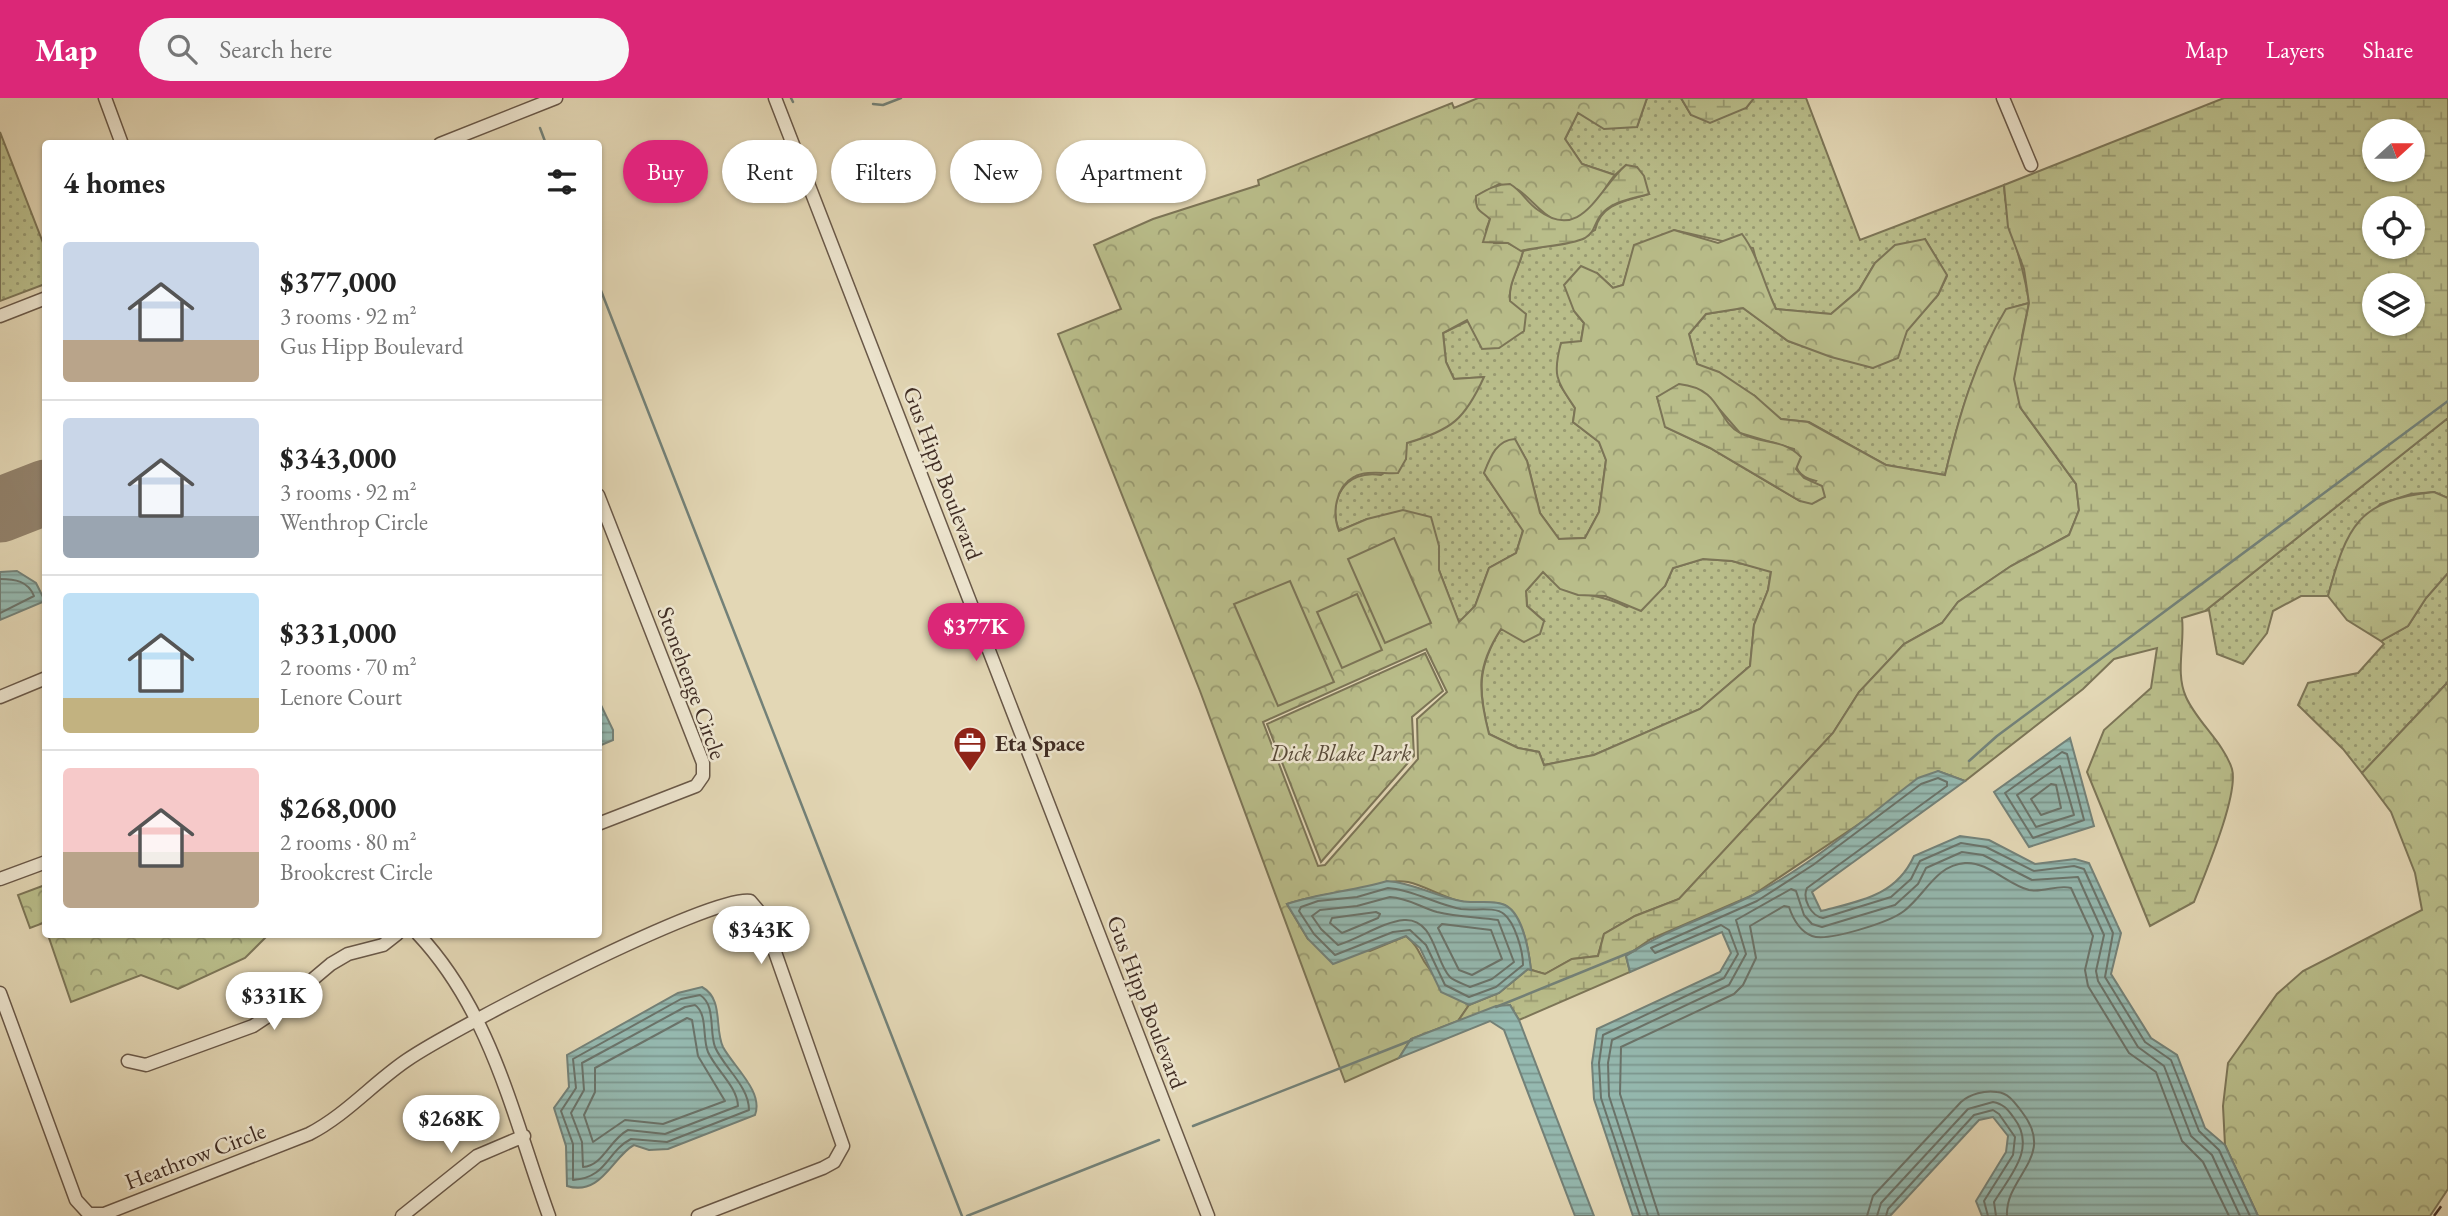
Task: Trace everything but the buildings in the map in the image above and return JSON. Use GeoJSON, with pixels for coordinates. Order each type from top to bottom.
{"type":"FeatureCollection","features":[{"type":"Feature","properties":{"kind":"street"},"geometry":{"type":"LineString","coordinates":[[105,98],[121,140]]}},
{"type":"Feature","properties":{"kind":"street"},"geometry":{"type":"LineString","coordinates":[[450,140],[556,98]]}},
{"type":"Feature","properties":{"kind":"street","name":"Gus Hipp Boulevard"},"geometry":{"type":"LineString","coordinates":[[775,98],[1208,1216]]}},
{"type":"Feature","properties":{"kind":"street"},"geometry":{"type":"LineString","coordinates":[[2003,98],[2031,165]]}},
{"type":"Feature","properties":{"kind":"street"},"geometry":{"type":"LineString","coordinates":[[0,316],[42,300]]}},
{"type":"Feature","properties":{"kind":"street","name":"Stonehenge Circle"},"geometry":{"type":"LineString","coordinates":[[602,505],[703,763],[703,776],[696,786],[602,822]]}},
{"type":"Feature","properties":{"kind":"street"},"geometry":{"type":"LineString","coordinates":[[0,697],[42,680]]}},
{"type":"Feature","properties":{"kind":"street"},"geometry":{"type":"LineString","coordinates":[[0,879],[42,863]]}},
{"type":"Feature","properties":{"kind":"street"},"geometry":{"type":"LineString","coordinates":[[478,1021],[641,937],[731,901],[750,901],[757,907],[844,1146],[834,1162],[824,1168],[698,1216]]}},
{"type":"Feature","properties":{"kind":"street"},"geometry":{"type":"LineString","coordinates":[[128,1061],[146,1065],[253,1026],[275,1013],[331,964],[348,954],[383,945],[392,938]]}},
{"type":"Feature","properties":{"kind":"street"},"geometry":{"type":"LineString","coordinates":[[421,938],[454,978],[478,1021],[524,1136],[548,1216]]}},
{"type":"Feature","properties":{"kind":"street","name":"Heathrow Circle"},"geometry":{"type":"LineString","coordinates":[[0,993],[76,1200],[89,1214],[96,1215],[321,1127],[405,1061],[478,1021]]}},
{"type":"Feature","properties":{"kind":"street"},"geometry":{"type":"LineString","coordinates":[[402,1216],[477,1156],[524,1136]]}},
{"type":"Feature","properties":{"kind":"green space"},"geometry":{"type":"Polygon","coordinates":[[[1478,98],[1647,98],[1637,127],[1604,129],[1578,113],[1565,139],[1582,164],[1615,175],[1585,215],[1574,221],[1556,221],[1518,190],[1499,184],[1477,196],[1490,219],[1486,230],[1494,243],[1508,243],[1523,251],[1512,282],[1510,301],[1526,314],[1524,331],[1499,348],[1482,349],[1467,320],[1443,333],[1446,362],[1454,379],[1484,377],[1470,403],[1455,421],[1446,427],[1407,443],[1406,459],[1398,473],[1359,475],[1348,481],[1339,494],[1336,517],[1339,531],[1367,519],[1403,510],[1431,517],[1439,546],[1439,570],[1459,622],[1475,606],[1489,568],[1516,553],[1523,531],[1484,473],[1498,446],[1515,439],[1527,461],[1540,513],[1559,539],[1585,538],[1599,512],[1606,460],[1599,442],[1573,422],[1575,408],[1558,378],[1557,363],[1561,343],[1581,341],[1584,323],[1574,311],[1564,285],[1581,266],[1597,273],[1613,288],[1623,285],[1634,245],[1674,230],[1718,243],[1742,234],[1757,260],[1776,309],[1831,314],[1859,290],[1875,263],[1895,245],[1925,239],[1947,275],[1938,295],[1907,331],[1898,358],[1873,368],[1831,357],[1788,341],[1743,308],[1706,314],[1689,334],[1697,364],[1719,372],[1755,396],[1781,419],[1808,422],[1886,465],[1945,475],[1962,410],[1985,348],[2006,309],[2029,303],[2022,336],[2020,407],[2076,484],[2079,510],[2069,535],[2011,566],[1958,602],[1942,623],[1904,644],[1859,692],[1833,733],[1679,899],[1635,916],[1604,934],[1598,956],[1572,959],[1545,974],[1531,970],[1521,926],[1506,906],[1457,900],[1408,882],[1387,882],[1287,904],[1308,939],[1370,951],[1406,936],[1441,983],[1469,1005],[1458,1021],[1411,1039],[1399,1058],[1345,1082],[1200,691],[1058,334],[1121,309],[1094,245],[1153,219],[1259,185],[1258,180],[1452,103],[1454,108],[1478,98]],[[1707,395],[1657,397],[1666,427],[1710,448],[1800,501],[1816,481],[1798,471],[1794,449],[1740,433],[1707,395]],[[1703,559],[1673,568],[1665,586],[1641,611],[1605,596],[1578,595],[1560,589],[1543,572],[1526,591],[1527,606],[1544,621],[1540,634],[1524,642],[1501,629],[1487,655],[1481,692],[1489,734],[1518,748],[1539,752],[1544,765],[1594,755],[1700,709],[1750,666],[1754,625],[1768,590],[1771,572],[1732,561],[1703,559]],[[1426,649],[1263,722],[1318,866],[1325,865],[1418,759],[1417,719],[1447,692],[1426,649]]]}},
{"type":"Feature","properties":{"kind":"green space"},"geometry":{"type":"Polygon","coordinates":[[[1647,98],[1681,98],[1691,115],[1746,108],[1754,98],[1806,98],[1860,240],[2004,185],[2008,215],[2029,303],[2007,309],[1986,349],[1962,410],[1945,475],[1886,465],[1809,422],[1781,419],[1755,396],[1697,364],[1689,334],[1706,314],[1743,308],[1788,341],[1873,368],[1938,295],[1947,276],[1925,239],[1875,263],[1859,290],[1831,314],[1776,309],[1760,275],[1753,248],[1674,230],[1630,261],[1623,285],[1613,288],[1597,273],[1574,311],[1584,323],[1581,341],[1560,385],[1575,408],[1573,422],[1599,442],[1606,460],[1599,512],[1585,538],[1559,539],[1540,513],[1527,461],[1515,440],[1484,473],[1523,530],[1516,553],[1489,568],[1475,606],[1459,623],[1439,570],[1439,546],[1367,519],[1339,531],[1335,508],[1338,498],[1349,482],[1368,474],[1381,475],[1406,459],[1406,443],[1445,427],[1461,412],[1483,377],[1454,379],[1446,362],[1443,333],[1510,301],[1512,282],[1523,251],[1572,241],[1595,230],[1603,214],[1616,204],[1649,194],[1626,165],[1615,175],[1582,164],[1565,139],[1578,112],[1637,127],[1647,98]]]}},
{"type":"Feature","properties":{"kind":"green space"},"geometry":{"type":"Polygon","coordinates":[[[1681,98],[1754,98],[1746,108],[1710,123],[1691,115],[1681,98]]]}},
{"type":"Feature","properties":{"kind":"green space"},"geometry":{"type":"Polygon","coordinates":[[[2224,98],[2448,98],[2448,418],[2205,611],[2182,618],[2183,688],[2191,706],[2228,759],[2233,781],[2226,816],[2194,902],[2150,926],[2087,772],[2104,730],[2151,688],[2157,648],[2114,659],[2083,689],[1965,781],[1938,771],[1753,895],[1651,939],[1626,956],[1630,972],[1519,1020],[1510,1005],[1458,1021],[1469,1005],[1499,993],[1528,969],[1545,974],[1572,959],[1598,956],[1604,934],[1635,916],[1679,899],[1833,733],[1859,692],[1904,644],[1942,623],[1958,602],[2011,566],[2069,535],[2079,510],[2076,484],[2020,407],[2014,379],[2029,303],[2024,269],[2008,227],[2004,185],[2224,98]]]}},
{"type":"Feature","properties":{"kind":"green space"},"geometry":{"type":"Polygon","coordinates":[[[0,132],[42,240],[42,285],[0,301],[0,132]]]}},
{"type":"Feature","properties":{"kind":"green space"},"geometry":{"type":"Polygon","coordinates":[[[1626,165],[1637,167],[1644,176],[1649,194],[1610,207],[1600,216],[1593,231],[1585,238],[1571,243],[1521,251],[1508,243],[1483,242],[1490,219],[1477,207],[1476,196],[1485,191],[1510,184],[1538,210],[1553,219],[1566,220],[1578,217],[1588,209],[1626,165]]]}},
{"type":"Feature","properties":{"kind":"green space"},"geometry":{"type":"Polygon","coordinates":[[[1679,384],[1704,392],[1740,433],[1786,447],[1801,457],[1796,469],[1804,478],[1822,486],[1825,497],[1812,504],[1800,501],[1710,448],[1665,427],[1657,397],[1679,384]]]}},
{"type":"Feature","properties":{"kind":"green space"},"geometry":{"type":"Polygon","coordinates":[[[2448,418],[2448,498],[2434,492],[2411,494],[2380,504],[2336,568],[2328,596],[2301,596],[2273,611],[2267,633],[2243,664],[2217,654],[2209,610],[2205,611],[2448,418]]]}},
{"type":"Feature","properties":{"kind":"green space"},"geometry":{"type":"Polygon","coordinates":[[[2434,492],[2448,498],[2448,573],[2426,598],[2408,626],[2381,641],[2347,620],[2328,596],[2342,551],[2350,534],[2372,510],[2408,496],[2434,492]]]}},
{"type":"Feature","properties":{"kind":"green space"},"geometry":{"type":"Polygon","coordinates":[[[1394,538],[1431,623],[1385,643],[1348,559],[1394,538]]]}},
{"type":"Feature","properties":{"kind":"green space"},"geometry":{"type":"Polygon","coordinates":[[[1703,559],[1732,561],[1771,571],[1768,590],[1754,625],[1750,666],[1700,709],[1594,755],[1544,765],[1539,752],[1518,748],[1489,734],[1482,692],[1487,655],[1501,629],[1544,621],[1527,606],[1526,591],[1543,571],[1574,591],[1627,607],[1665,586],[1673,568],[1703,559]]]}},
{"type":"Feature","properties":{"kind":"green space"},"geometry":{"type":"Polygon","coordinates":[[[2448,573],[2448,682],[2362,773],[2343,749],[2298,705],[2308,683],[2358,673],[2384,644],[2381,641],[2408,626],[2426,598],[2448,573]]]}},
{"type":"Feature","properties":{"kind":"green space"},"geometry":{"type":"Polygon","coordinates":[[[1290,581],[1334,682],[1278,706],[1234,604],[1290,581]]]}},
{"type":"Feature","properties":{"kind":"green space"},"geometry":{"type":"Polygon","coordinates":[[[1357,594],[1382,650],[1342,668],[1317,612],[1357,594]]]}},
{"type":"Feature","properties":{"kind":"green space","name":"Dick Blake Park"},"geometry":{"type":"Polygon","coordinates":[[[1425,653],[1443,691],[1412,717],[1414,756],[1321,862],[1267,724],[1425,653]]]}},
{"type":"Feature","properties":{"kind":"green space"},"geometry":{"type":"Polygon","coordinates":[[[2448,682],[2448,1189],[2430,1216],[2258,1216],[2225,1145],[2223,1106],[2228,1063],[2277,994],[2303,971],[2422,910],[2415,873],[2391,812],[2362,773],[2448,682]]]}},
{"type":"Feature","properties":{"kind":"green space"},"geometry":{"type":"Polygon","coordinates":[[[42,886],[42,923],[30,928],[18,895],[42,886]]]}},
{"type":"Feature","properties":{"kind":"green space"},"geometry":{"type":"Polygon","coordinates":[[[49,938],[265,938],[245,958],[178,989],[141,975],[71,1002],[49,938]]]}},
{"type":"Feature","properties":{"kind":"water"},"geometry":{"type":"Polygon","coordinates":[[[17,571],[36,583],[42,595],[42,602],[0,620],[0,572],[17,571]]]}},
{"type":"Feature","properties":{"kind":"water"},"geometry":{"type":"Polygon","coordinates":[[[602,707],[613,730],[613,740],[602,745],[602,707]]]}},
{"type":"Feature","properties":{"kind":"water"},"geometry":{"type":"Polygon","coordinates":[[[2070,738],[2094,826],[2029,847],[1994,792],[2070,738]]]}},
{"type":"Feature","properties":{"kind":"water"},"geometry":{"type":"Polygon","coordinates":[[[1938,771],[1965,781],[1812,892],[1821,911],[1875,895],[1897,880],[1914,856],[1960,836],[1989,840],[2035,864],[2075,859],[2089,863],[2121,933],[2111,974],[2151,1038],[2177,1055],[2205,1128],[2225,1145],[2258,1216],[1982,1216],[1976,1201],[2006,1152],[2008,1136],[1993,1117],[1979,1120],[1890,1216],[1633,1216],[1594,1099],[1592,1063],[1597,1029],[1720,972],[1731,953],[1722,932],[1630,972],[1626,956],[1687,924],[1751,896],[1795,871],[1918,778],[1938,771]]]}},
{"type":"Feature","properties":{"kind":"water"},"geometry":{"type":"Polygon","coordinates":[[[1387,881],[1461,901],[1505,905],[1521,925],[1531,970],[1528,969],[1499,993],[1469,1005],[1441,992],[1420,948],[1406,936],[1333,964],[1308,939],[1287,904],[1387,881]]]}},
{"type":"Feature","properties":{"kind":"water"},"geometry":{"type":"Polygon","coordinates":[[[702,987],[709,992],[716,1006],[723,1047],[755,1097],[755,1115],[668,1149],[649,1150],[634,1145],[626,1150],[598,1181],[579,1188],[567,1186],[566,1146],[554,1108],[569,1087],[567,1055],[678,993],[702,987]]]}},
{"type":"Feature","properties":{"kind":"water"},"geometry":{"type":"Polygon","coordinates":[[[1510,1005],[1519,1020],[1594,1216],[1575,1216],[1504,1030],[1490,1021],[1399,1058],[1411,1039],[1496,1006],[1510,1005]]]}},
{"type":"Feature","properties":{"kind":"waterway"},"geometry":{"type":"LineString","coordinates":[[791,98],[793,102]]}},
{"type":"Feature","properties":{"kind":"waterway"},"geometry":{"type":"LineString","coordinates":[[873,104],[883,105],[901,98]]}},
{"type":"Feature","properties":{"kind":"waterway"},"geometry":{"type":"LineString","coordinates":[[540,128],[544,140]]}},
{"type":"Feature","properties":{"kind":"waterway"},"geometry":{"type":"LineString","coordinates":[[602,293],[962,1216]]}},
{"type":"Feature","properties":{"kind":"waterway"},"geometry":{"type":"LineString","coordinates":[[1969,761],[1997,736],[2448,401]]}},
{"type":"Feature","properties":{"kind":"waterway"},"geometry":{"type":"LineString","coordinates":[[1496,1007],[1636,950]]}},
{"type":"Feature","properties":{"kind":"waterway"},"geometry":{"type":"LineString","coordinates":[[1193,1126],[1412,1040]]}},
{"type":"Feature","properties":{"kind":"waterway"},"geometry":{"type":"LineString","coordinates":[[967,1216],[1159,1140]]}},
{"type":"Feature","properties":{"kind":"runway"},"geometry":{"type":"LineString","coordinates":[[0,510],[42,494]]}},
{"type":"Feature","properties":{"kind":"railway"},"geometry":{"type":"LineString","coordinates":[[2434,1216],[2448,1197]]}},
{"type":"Feature","properties":{"kind":"place","name":"Eta Space"},"geometry":{"type":"Point","coordinates":[970,773]}}]}
